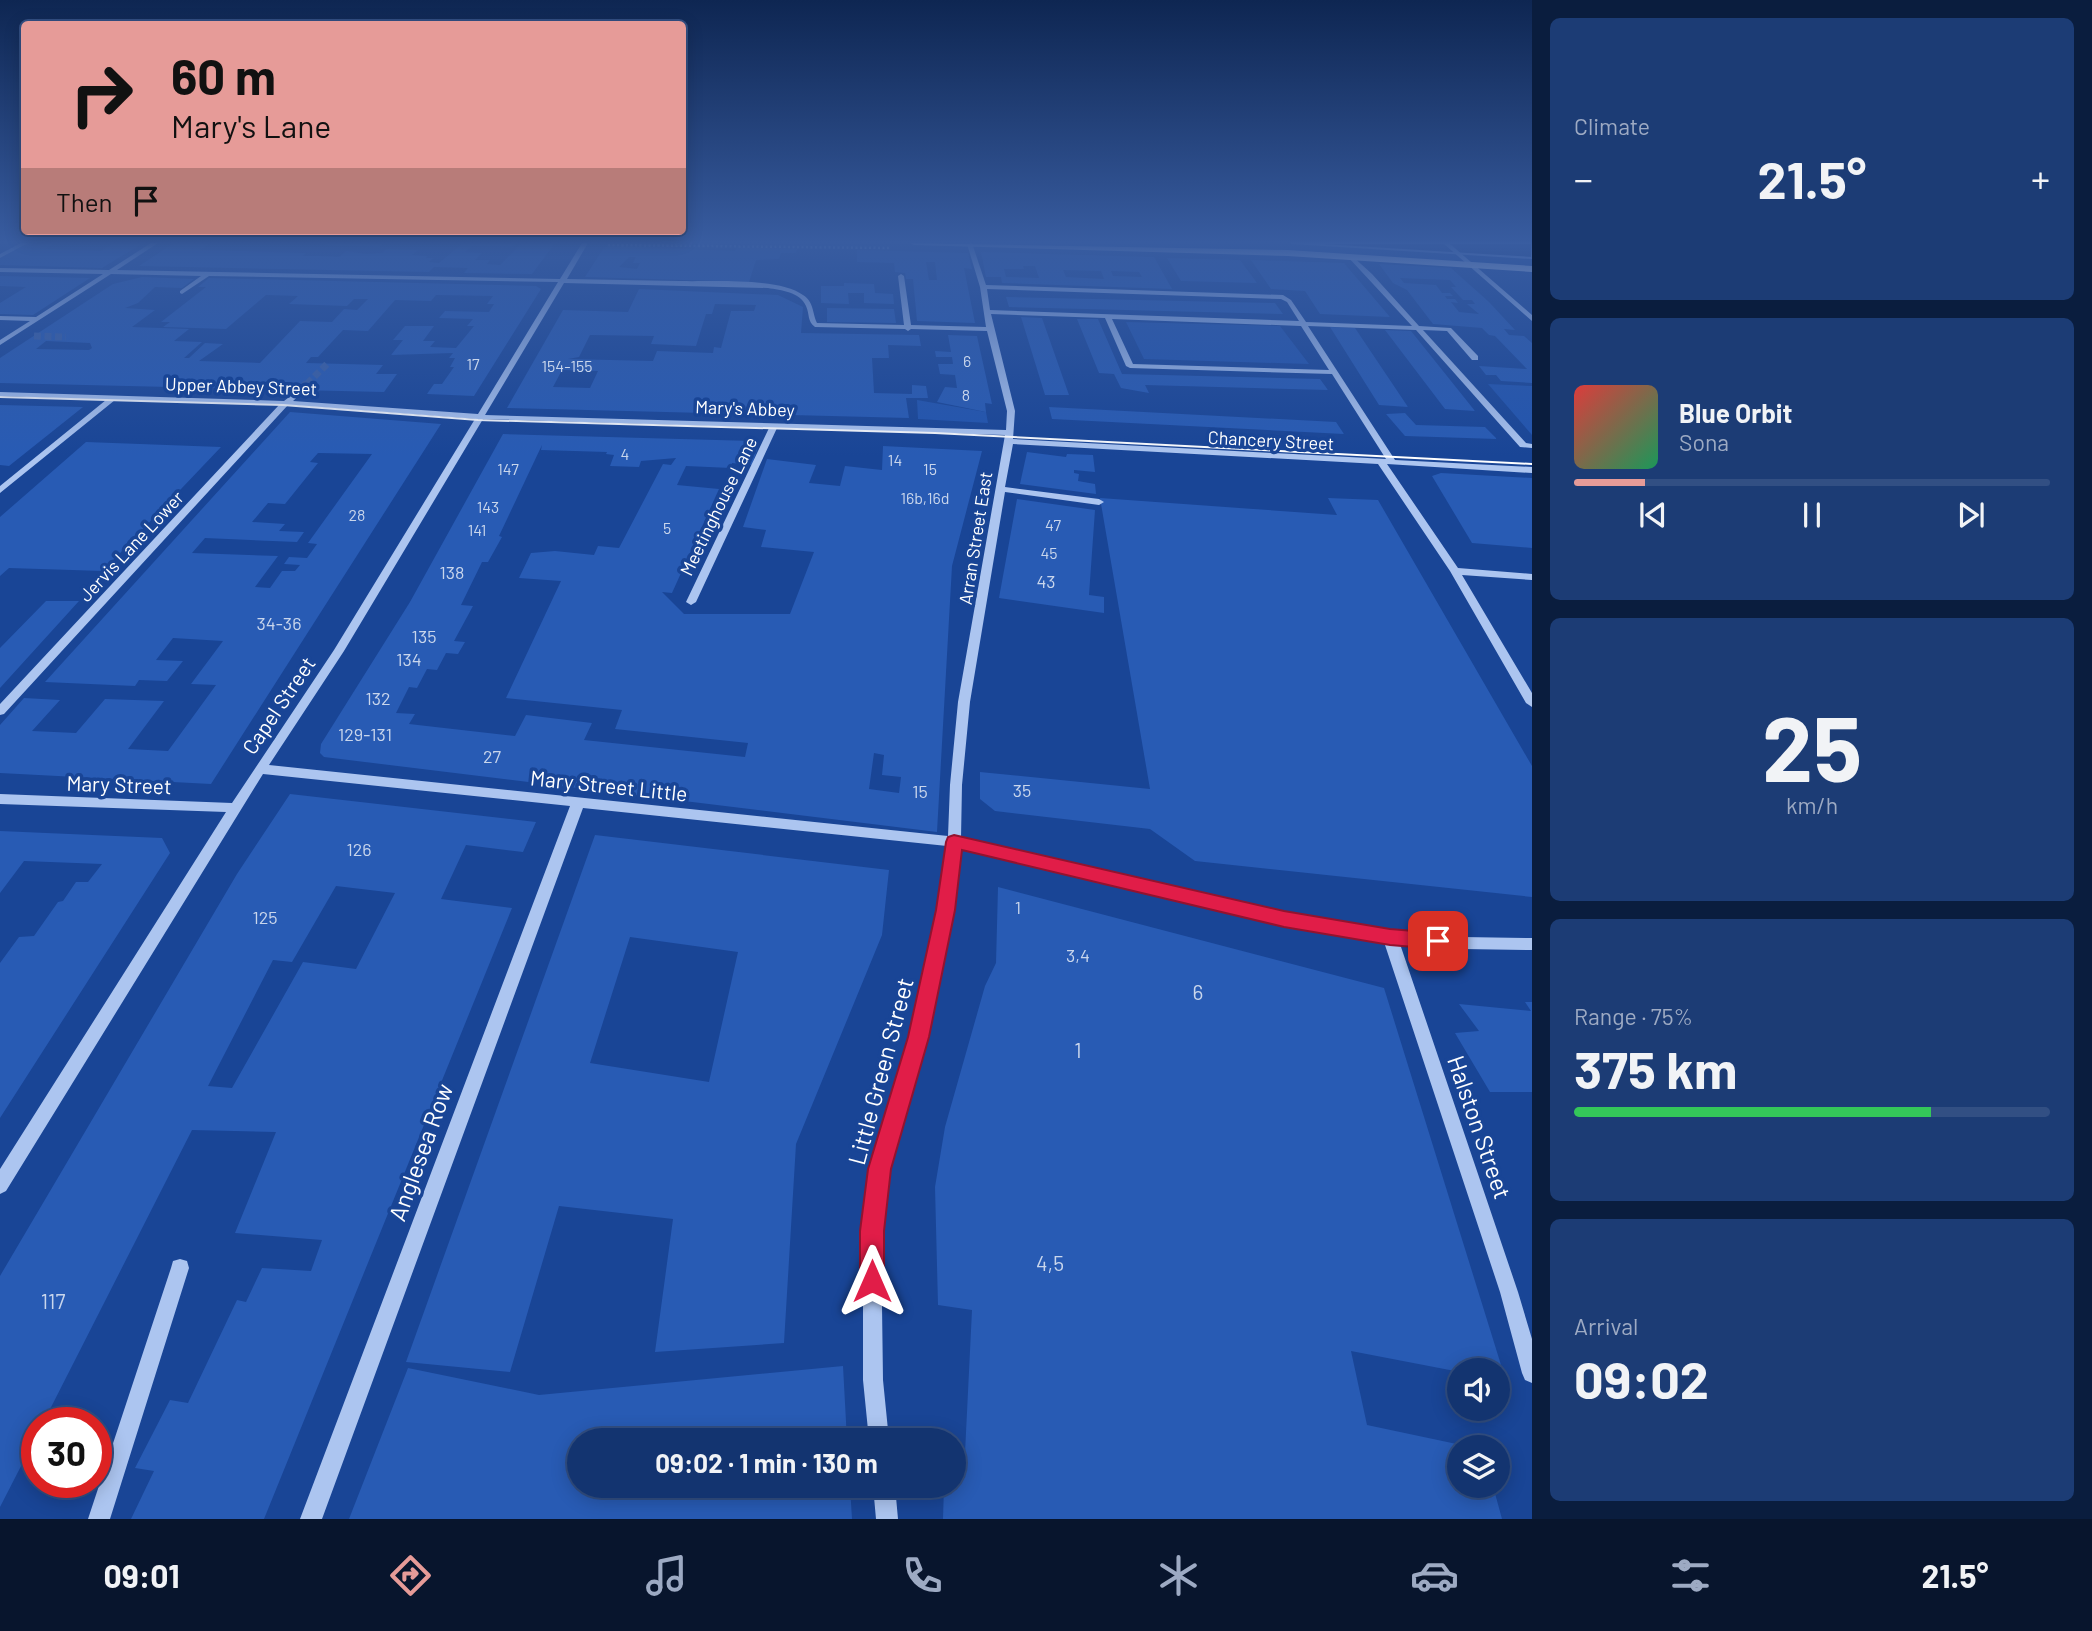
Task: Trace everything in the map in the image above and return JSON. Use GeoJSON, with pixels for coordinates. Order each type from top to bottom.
{"type":"FeatureCollection","features":[{"type":"Feature","properties":{"kind":"street"},"geometry":{"type":"LineString","coordinates":[[0,343],[45,314]]}},
{"type":"Feature","properties":{"kind":"street","name":"Capel Street"},"geometry":{"type":"LineString","coordinates":[[0,1185],[260,769],[339,651],[544,314]]}},
{"type":"Feature","properties":{"kind":"street"},"geometry":{"type":"LineString","coordinates":[[810,314],[814,325],[990,329]]}},
{"type":"Feature","properties":{"kind":"street"},"geometry":{"type":"LineString","coordinates":[[906,314],[908,329]]}},
{"type":"Feature","properties":{"kind":"street","name":"Arran Street East"},"geometry":{"type":"LineString","coordinates":[[954,842],[964,702],[1001,489],[1011,411],[986,314]]}},
{"type":"Feature","properties":{"kind":"street"},"geometry":{"type":"LineString","coordinates":[[1062,314],[1302,321],[1450,329],[1475,358]]}},
{"type":"Feature","properties":{"kind":"street"},"geometry":{"type":"LineString","coordinates":[[1297,314],[1392,461]]}},
{"type":"Feature","properties":{"kind":"street"},"geometry":{"type":"LineString","coordinates":[[1404,314],[1527,445]]}},
{"type":"Feature","properties":{"kind":"street"},"geometry":{"type":"LineString","coordinates":[[1107,315],[1130,366],[1334,372]]}},
{"type":"Feature","properties":{"kind":"street"},"geometry":{"type":"LineString","coordinates":[[1354,315],[1362,324]]}},
{"type":"Feature","properties":{"kind":"street"},"geometry":{"type":"LineString","coordinates":[[0,318],[37,319]]}},
{"type":"Feature","properties":{"kind":"street"},"geometry":{"type":"LineString","coordinates":[[13,335],[34,336]]}},
{"type":"Feature","properties":{"kind":"street","name":"Jervis Lane Lower"},"geometry":{"type":"LineString","coordinates":[[0,711],[286,402],[301,390]]}},
{"type":"Feature","properties":{"kind":"street","name":"Upper Abbey Street"},"geometry":{"type":"LineString","coordinates":[[0,394],[286,402],[480,416]]}},
{"type":"Feature","properties":{"kind":"street"},"geometry":{"type":"LineString","coordinates":[[0,491],[114,397]]}},
{"type":"Feature","properties":{"kind":"street","name":"Mary's Abbey"},"geometry":{"type":"LineString","coordinates":[[480,416],[775,425],[1009,437]]}},
{"type":"Feature","properties":{"kind":"street","name":"Meetinghouse Lane"},"geometry":{"type":"LineString","coordinates":[[691,602],[775,425]]}},
{"type":"Feature","properties":{"kind":"street","name":"Chancery Street"},"geometry":{"type":"LineString","coordinates":[[1009,437],[1532,470]]}},
{"type":"Feature","properties":{"kind":"street"},"geometry":{"type":"LineString","coordinates":[[1380,461],[1455,571],[1532,703]]}},
{"type":"Feature","properties":{"kind":"street"},"geometry":{"type":"LineString","coordinates":[[1001,489],[1099,502]]}},
{"type":"Feature","properties":{"kind":"street"},"geometry":{"type":"LineString","coordinates":[[1455,571],[1532,577]]}},
{"type":"Feature","properties":{"kind":"street","name":"Mary Street Little"},"geometry":{"type":"LineString","coordinates":[[260,769],[954,842]]}},
{"type":"Feature","properties":{"kind":"street","name":"Mary Street"},"geometry":{"type":"LineString","coordinates":[[0,799],[236,808]]}},
{"type":"Feature","properties":{"kind":"street","name":"Anglesea Row"},"geometry":{"type":"LineString","coordinates":[[311,1519],[578,803]]}},
{"type":"Feature","properties":{"kind":"street"},"geometry":{"type":"LineString","coordinates":[[954,842],[1284,919],[1390,937],[1462,943],[1532,944]]}},
{"type":"Feature","properties":{"kind":"street","name":"Little Green Street"},"geometry":{"type":"LineString","coordinates":[[878,1428],[873,1380],[872,1231],[879,1169],[918,1037],[946,910],[954,842]]}},
{"type":"Feature","properties":{"kind":"street","name":"Halston Street"},"geometry":{"type":"LineString","coordinates":[[1390,937],[1509,1292],[1532,1373]]}},
{"type":"Feature","properties":{"kind":"street"},"geometry":{"type":"LineString","coordinates":[[99,1519],[180,1268]]}},
{"type":"Feature","properties":{"kind":"street"},"geometry":{"type":"LineString","coordinates":[[885,1498],[887,1519]]}},
{"type":"Feature","properties":{"kind":"shaded area"},"geometry":{"type":"Polygon","coordinates":[[[1126,322],[1280,326],[1309,364],[1144,359],[1126,322]]]}},
{"type":"Feature","properties":{"kind":"shaded area"},"geometry":{"type":"Polygon","coordinates":[[[1488,384],[1532,386],[1532,435],[1488,384]]]}},
{"type":"Feature","properties":{"kind":"shaded area"},"geometry":{"type":"Polygon","coordinates":[[[917,400],[986,412],[988,423],[918,419],[917,400]]]}},
{"type":"Feature","properties":{"kind":"building"},"geometry":{"type":"Polygon","coordinates":[[[67,314],[150,314],[132,327],[189,329],[174,341],[202,342],[184,358],[189,358],[205,343],[223,344],[199,361],[260,363],[300,321],[332,322],[339,314],[383,314],[368,331],[343,330],[318,357],[311,357],[306,363],[383,365],[376,374],[397,374],[384,392],[0,383],[0,358],[67,314]],[[46,341],[36,349],[89,350],[92,348],[90,343],[46,341]]]}},
{"type":"Feature","properties":{"kind":"building"},"geometry":{"type":"Polygon","coordinates":[[[171,314],[244,314],[226,329],[163,327],[170,322],[161,322],[171,314]]]}},
{"type":"Feature","properties":{"kind":"building"},"geometry":{"type":"Polygon","coordinates":[[[443,314],[525,314],[474,396],[427,394],[434,384],[442,384],[454,367],[450,367],[455,358],[449,358],[453,353],[391,355],[403,340],[393,340],[405,326],[434,326],[423,341],[435,341],[430,347],[456,348],[474,326],[467,326],[473,319],[439,318],[443,314]]]}},
{"type":"Feature","properties":{"kind":"building"},"geometry":{"type":"Polygon","coordinates":[[[561,314],[712,314],[706,314],[696,346],[651,344],[654,336],[590,335],[579,357],[568,359],[653,361],[657,351],[713,353],[714,347],[721,348],[730,314],[802,314],[801,333],[919,335],[921,346],[888,345],[889,358],[872,358],[874,393],[912,394],[912,385],[926,386],[928,398],[906,398],[909,418],[507,408],[561,314]],[[562,370],[553,387],[590,388],[598,371],[562,370]]]}},
{"type":"Feature","properties":{"kind":"building"},"geometry":{"type":"Polygon","coordinates":[[[827,314],[895,314],[896,323],[827,322],[827,314]]]}},
{"type":"Feature","properties":{"kind":"building"},"geometry":{"type":"Polygon","coordinates":[[[916,314],[973,314],[975,323],[917,321],[916,314]]]}},
{"type":"Feature","properties":{"kind":"building"},"geometry":{"type":"Polygon","coordinates":[[[1320,314],[1387,314],[1390,317],[1320,314]]]}},
{"type":"Feature","properties":{"kind":"building"},"geometry":{"type":"Polygon","coordinates":[[[1425,314],[1500,314],[1515,330],[1504,329],[1509,335],[1524,336],[1532,343],[1532,383],[1501,381],[1496,375],[1486,375],[1479,366],[1527,369],[1495,336],[1489,335],[1482,328],[1433,324],[1425,314]]]}},
{"type":"Feature","properties":{"kind":"building"},"geometry":{"type":"Polygon","coordinates":[[[1021,317],[1042,318],[1069,395],[1045,395],[1021,317]]]}},
{"type":"Feature","properties":{"kind":"building"},"geometry":{"type":"Polygon","coordinates":[[[1077,319],[1098,319],[1122,374],[1320,379],[1328,390],[1145,385],[1149,393],[1121,388],[1114,374],[1099,373],[1077,319]]]}},
{"type":"Feature","properties":{"kind":"building"},"geometry":{"type":"Polygon","coordinates":[[[1330,327],[1355,328],[1408,407],[1379,405],[1330,327]]]}},
{"type":"Feature","properties":{"kind":"building"},"geometry":{"type":"Polygon","coordinates":[[[1385,330],[1411,331],[1475,411],[1445,409],[1385,330]]]}},
{"type":"Feature","properties":{"kind":"building"},"geometry":{"type":"Polygon","coordinates":[[[948,335],[977,336],[992,404],[985,403],[986,412],[937,402],[945,387],[957,388],[955,375],[940,374],[938,364],[953,364],[952,357],[936,357],[935,351],[951,352],[948,335]]]}},
{"type":"Feature","properties":{"kind":"building"},"geometry":{"type":"Polygon","coordinates":[[[0,405],[83,407],[9,466],[0,465],[0,405]]]}},
{"type":"Feature","properties":{"kind":"building"},"geometry":{"type":"Polygon","coordinates":[[[1049,407],[1336,422],[1344,434],[1052,419],[1049,407]]]}},
{"type":"Feature","properties":{"kind":"building"},"geometry":{"type":"Polygon","coordinates":[[[290,412],[441,424],[211,784],[0,773],[0,725],[24,698],[60,700],[32,731],[76,733],[105,699],[164,701],[128,749],[168,751],[216,685],[191,684],[223,641],[173,638],[156,660],[183,661],[167,681],[139,680],[135,686],[45,682],[290,412]],[[318,453],[310,462],[318,463],[285,504],[268,503],[252,522],[285,524],[279,531],[304,532],[297,542],[205,538],[192,553],[278,556],[255,587],[270,588],[282,571],[295,571],[300,565],[284,564],[289,557],[307,558],[317,544],[308,543],[372,454],[318,453]]]}},
{"type":"Feature","properties":{"kind":"building"},"geometry":{"type":"Polygon","coordinates":[[[1405,413],[1416,425],[1485,427],[1497,439],[1405,436],[1386,414],[1405,413]]]}},
{"type":"Feature","properties":{"kind":"building"},"geometry":{"type":"Polygon","coordinates":[[[503,434],[753,441],[759,444],[752,465],[732,463],[731,468],[686,466],[677,485],[719,489],[672,593],[662,592],[684,614],[790,614],[814,552],[761,547],[766,530],[743,527],[767,459],[816,465],[809,483],[840,486],[845,466],[882,470],[883,446],[982,451],[952,566],[937,832],[324,757],[320,753],[321,744],[410,602],[503,434]],[[542,445],[499,536],[502,537],[488,562],[482,562],[461,605],[473,606],[454,641],[465,642],[458,654],[446,653],[437,670],[427,669],[417,688],[409,687],[396,713],[415,714],[409,724],[515,736],[526,715],[592,723],[584,740],[745,757],[748,743],[615,729],[622,710],[506,698],[561,581],[519,578],[531,553],[555,551],[594,555],[598,546],[619,548],[663,464],[671,465],[676,458],[641,461],[639,467],[610,466],[614,455],[606,454],[607,452],[541,450],[542,445]],[[874,753],[869,789],[899,793],[901,777],[882,775],[884,755],[874,753]]]}},
{"type":"Feature","properties":{"kind":"building"},"geometry":{"type":"Polygon","coordinates":[[[86,442],[221,447],[103,571],[9,568],[0,576],[0,517],[86,442]]]}},
{"type":"Feature","properties":{"kind":"building"},"geometry":{"type":"Polygon","coordinates":[[[1027,452],[1066,457],[1067,454],[1093,455],[1095,472],[1074,470],[1074,473],[1079,474],[1078,481],[1095,484],[1096,494],[1020,484],[1027,452]]]}},
{"type":"Feature","properties":{"kind":"building"},"geometry":{"type":"Polygon","coordinates":[[[1441,473],[1532,478],[1532,548],[1472,543],[1432,476],[1441,473]]]}},
{"type":"Feature","properties":{"kind":"building"},"geometry":{"type":"Polygon","coordinates":[[[1100,498],[1337,515],[1328,498],[1378,500],[1532,766],[1532,897],[1195,861],[1150,829],[995,811],[980,799],[980,772],[1150,789],[1100,498]]]}},
{"type":"Feature","properties":{"kind":"building"},"geometry":{"type":"Polygon","coordinates":[[[1017,499],[1095,510],[1089,595],[1104,597],[1104,613],[999,598],[1017,499]]]}},
{"type":"Feature","properties":{"kind":"building"},"geometry":{"type":"Polygon","coordinates":[[[46,601],[79,601],[0,688],[0,648],[46,601]]]}},
{"type":"Feature","properties":{"kind":"building"},"geometry":{"type":"Polygon","coordinates":[[[290,794],[536,822],[523,852],[466,845],[441,899],[512,908],[264,1519],[131,1519],[154,1471],[135,1468],[170,1400],[188,1403],[237,1300],[246,1302],[262,1268],[311,1271],[322,1240],[235,1233],[276,1132],[192,1130],[51,1407],[21,1407],[21,1466],[0,1507],[0,1276],[237,874],[290,794]],[[336,886],[292,962],[273,960],[208,1086],[232,1088],[303,962],[356,969],[395,893],[336,886]]]}},
{"type":"Feature","properties":{"kind":"building"},"geometry":{"type":"Polygon","coordinates":[[[0,831],[162,838],[170,853],[0,1118],[0,963],[19,937],[34,936],[76,882],[88,882],[102,864],[24,861],[0,893],[0,831]]]}},
{"type":"Feature","properties":{"kind":"building"},"geometry":{"type":"Polygon","coordinates":[[[595,835],[889,870],[882,935],[796,1144],[784,1343],[655,1352],[673,1219],[559,1206],[510,1372],[406,1362],[595,835]],[[630,937],[590,1063],[709,1082],[738,952],[630,937]]]}},
{"type":"Feature","properties":{"kind":"building"},"geometry":{"type":"Polygon","coordinates":[[[998,887],[1384,988],[1499,1358],[1447,1358],[1447,1369],[1351,1351],[1367,1425],[1447,1442],[1447,1498],[1496,1498],[1502,1519],[943,1519],[944,1498],[966,1498],[972,1310],[938,1305],[935,1187],[945,1127],[985,986],[996,963],[998,887]]]}},
{"type":"Feature","properties":{"kind":"building"},"geometry":{"type":"Polygon","coordinates":[[[1525,1002],[1532,1002],[1532,1092],[1490,1092],[1455,1033],[1479,1031],[1459,1004],[1531,1011],[1525,1002]]]}},
{"type":"Feature","properties":{"kind":"building"},"geometry":{"type":"Polygon","coordinates":[[[843,1366],[846,1428],[567,1428],[567,1498],[851,1498],[852,1519],[349,1519],[408,1368],[539,1395],[843,1366]]]}},
{"type":"Feature","properties":{"kind":"tunnel"},"geometry":{"type":"LineString","coordinates":[[34,336],[66,337]]}},
{"type":"Feature","properties":{"kind":"tunnel"},"geometry":{"type":"LineString","coordinates":[[301,390],[328,363]]}},
{"type":"Feature","properties":{"kind":"tram line"},"geometry":{"type":"LineString","coordinates":[[0,397],[283,405],[478,420],[935,433],[1532,464]]}},
{"type":"Feature","properties":{"kind":"route"},"geometry":{"type":"LineString","coordinates":[[872,1281],[872,1231],[879,1169],[918,1037],[946,910],[954,842],[1284,919],[1390,937],[1438,941]]}}]}
